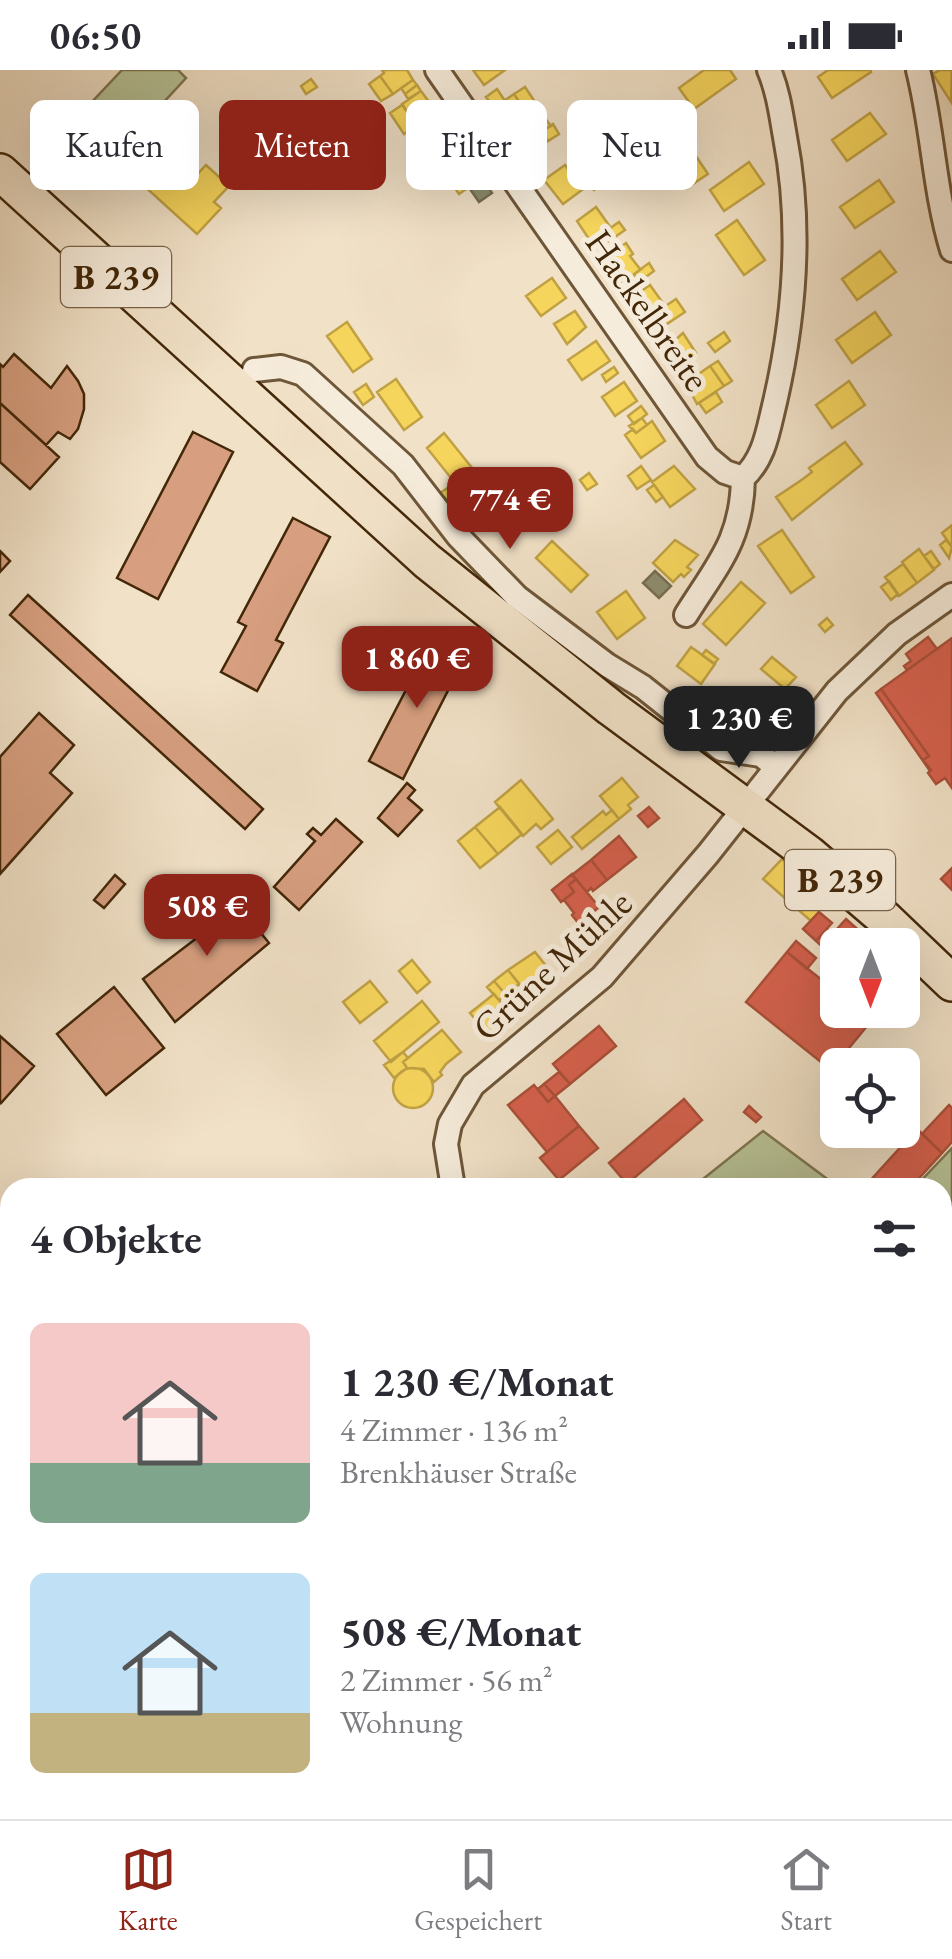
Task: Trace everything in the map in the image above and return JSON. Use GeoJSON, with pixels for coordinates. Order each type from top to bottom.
{"type":"FeatureCollection","features":[{"type":"Feature","properties":{"kind":"main road","name":"B 239"},"geometry":{"type":"LineString","coordinates":[[0,172],[427,561],[532,647],[808,854],[885,918],[952,983]]}},
{"type":"Feature","properties":{"kind":"street","name":"Hackelbreite"},"geometry":{"type":"LineString","coordinates":[[437,70],[707,457],[725,472],[743,478]]}},
{"type":"Feature","properties":{"kind":"street"},"geometry":{"type":"LineString","coordinates":[[686,615],[733,540],[742,510],[743,478],[754,468],[765,444],[786,352],[795,229],[792,171],[776,87],[769,70]]}},
{"type":"Feature","properties":{"kind":"street"},"geometry":{"type":"LineString","coordinates":[[918,70],[935,152],[943,220],[952,250]]}},
{"type":"Feature","properties":{"kind":"street"},"geometry":{"type":"LineString","coordinates":[[254,370],[281,367],[302,374],[403,465],[458,536],[517,597],[643,687],[721,749],[761,755],[776,767]]}},
{"type":"Feature","properties":{"kind":"street","name":"Grüne Mühle"},"geometry":{"type":"LineString","coordinates":[[451,1178],[446,1144],[450,1124],[472,1086],[602,977],[745,808],[836,691],[897,634],[952,594]]}},
{"type":"Feature","properties":{"kind":"green space"},"geometry":{"type":"Polygon","coordinates":[[[122,70],[178,70],[186,78],[166,100],[94,100],[122,70]]]}},
{"type":"Feature","properties":{"kind":"green space"},"geometry":{"type":"Polygon","coordinates":[[[763,1131],[826,1178],[704,1178],[763,1131]]]}},
{"type":"Feature","properties":{"kind":"green space"},"geometry":{"type":"Polygon","coordinates":[[[952,1148],[952,1178],[924,1178],[952,1148]]]}},
{"type":"Feature","properties":{"kind":"building: Wohnen"},"geometry":{"type":"Polygon","coordinates":[[[382,70],[407,70],[413,80],[393,94],[380,76],[382,70]]]}},
{"type":"Feature","properties":{"kind":"building: Wohnen"},"geometry":{"type":"Polygon","coordinates":[[[473,70],[505,70],[484,85],[473,70]]]}},
{"type":"Feature","properties":{"kind":"building: Wohnen"},"geometry":{"type":"Polygon","coordinates":[[[704,70],[730,70],[736,79],[697,107],[697,100],[688,100],[679,88],[704,70]]]}},
{"type":"Feature","properties":{"kind":"building: Wohnen"},"geometry":{"type":"Polygon","coordinates":[[[828,70],[871,72],[832,98],[818,77],[828,70]]]}},
{"type":"Feature","properties":{"kind":"building: Wohnen"},"geometry":{"type":"Polygon","coordinates":[[[952,70],[951,102],[933,74],[952,70]]]}},
{"type":"Feature","properties":{"kind":"building: Wohnen"},"geometry":{"type":"Polygon","coordinates":[[[380,76],[393,94],[380,100],[369,84],[380,76]]]}},
{"type":"Feature","properties":{"kind":"building: Wohnen"},"geometry":{"type":"Polygon","coordinates":[[[311,79],[317,87],[306,94],[301,86],[311,79]]]}},
{"type":"Feature","properties":{"kind":"building: Wohnen"},"geometry":{"type":"Polygon","coordinates":[[[413,80],[417,85],[405,94],[401,88],[413,80]]]}},
{"type":"Feature","properties":{"kind":"building: Wohnen"},"geometry":{"type":"Polygon","coordinates":[[[417,85],[421,91],[408,99],[405,94],[417,85]]]}},
{"type":"Feature","properties":{"kind":"building: Wohnen"},"geometry":{"type":"Polygon","coordinates":[[[525,87],[534,100],[518,100],[514,94],[525,87]]]}},
{"type":"Feature","properties":{"kind":"building: Wohnen"},"geometry":{"type":"Polygon","coordinates":[[[497,89],[504,100],[488,100],[486,97],[497,89]]]}},
{"type":"Feature","properties":{"kind":"building: Wohnen"},"geometry":{"type":"Polygon","coordinates":[[[421,91],[428,100],[408,100],[421,91]]]}},
{"type":"Feature","properties":{"kind":"building: Wohnen"},"geometry":{"type":"Polygon","coordinates":[[[402,105],[406,110],[406,133],[404,134],[390,113],[402,105]]]}},
{"type":"Feature","properties":{"kind":"building: Wohnen"},"geometry":{"type":"Polygon","coordinates":[[[870,113],[886,134],[847,161],[832,140],[870,113]]]}},
{"type":"Feature","properties":{"kind":"building: Wohnen"},"geometry":{"type":"Polygon","coordinates":[[[553,124],[559,134],[548,141],[547,128],[553,124]]]}},
{"type":"Feature","properties":{"kind":"building: Wohnen"},"geometry":{"type":"Polygon","coordinates":[[[697,158],[708,174],[697,181],[697,158]]]}},
{"type":"Feature","properties":{"kind":"building: Wohnen"},"geometry":{"type":"Polygon","coordinates":[[[749,162],[764,184],[724,211],[710,190],[749,162]]]}},
{"type":"Feature","properties":{"kind":"building: Wohnen"},"geometry":{"type":"Polygon","coordinates":[[[206,165],[219,177],[219,190],[225,190],[214,202],[221,208],[197,234],[149,190],[199,190],[199,172],[206,165]]]}},
{"type":"Feature","properties":{"kind":"building: Wohnen"},"geometry":{"type":"Polygon","coordinates":[[[565,165],[567,190],[582,190],[563,204],[547,184],[547,178],[565,165]]]}},
{"type":"Feature","properties":{"kind":"building: Wohnen"},"geometry":{"type":"Polygon","coordinates":[[[879,180],[894,202],[855,228],[840,207],[879,180]]]}},
{"type":"Feature","properties":{"kind":"building: Wohnen"},"geometry":{"type":"Polygon","coordinates":[[[596,207],[611,228],[591,242],[577,221],[596,207]]]}},
{"type":"Feature","properties":{"kind":"building: Wohnen"},"geometry":{"type":"Polygon","coordinates":[[[737,220],[765,260],[744,275],[716,235],[737,220]]]}},
{"type":"Feature","properties":{"kind":"building: Wohnen"},"geometry":{"type":"Polygon","coordinates":[[[619,222],[625,230],[609,241],[603,233],[619,222]]]}},
{"type":"Feature","properties":{"kind":"building: Wohnen"},"geometry":{"type":"Polygon","coordinates":[[[626,243],[633,254],[630,256],[643,268],[621,283],[604,259],[626,243]]]}},
{"type":"Feature","properties":{"kind":"building: Wohnen"},"geometry":{"type":"Polygon","coordinates":[[[880,251],[896,272],[857,300],[842,279],[880,251]]]}},
{"type":"Feature","properties":{"kind":"building: Wohnen"},"geometry":{"type":"Polygon","coordinates":[[[649,263],[654,271],[639,282],[634,274],[649,263]]]}},
{"type":"Feature","properties":{"kind":"building: Wohnen"},"geometry":{"type":"Polygon","coordinates":[[[552,278],[566,298],[541,316],[526,296],[552,278]]]}},
{"type":"Feature","properties":{"kind":"building: Wohnen"},"geometry":{"type":"Polygon","coordinates":[[[650,285],[665,306],[646,319],[631,298],[650,285]]]}},
{"type":"Feature","properties":{"kind":"building: Wohnen"},"geometry":{"type":"Polygon","coordinates":[[[676,299],[685,312],[667,324],[658,311],[676,299]]]}},
{"type":"Feature","properties":{"kind":"building: Wohnen"},"geometry":{"type":"Polygon","coordinates":[[[575,311],[586,327],[567,344],[554,324],[575,311]]]}},
{"type":"Feature","properties":{"kind":"building: Wohnen"},"geometry":{"type":"Polygon","coordinates":[[[875,312],[891,335],[852,363],[836,340],[875,312]]]}},
{"type":"Feature","properties":{"kind":"building: Wohnen"},"geometry":{"type":"Polygon","coordinates":[[[347,322],[372,359],[353,372],[327,336],[347,322]]]}},
{"type":"Feature","properties":{"kind":"building: Wohnen"},"geometry":{"type":"Polygon","coordinates":[[[724,332],[730,341],[715,352],[708,343],[724,332]]]}},
{"type":"Feature","properties":{"kind":"building: Wohnen"},"geometry":{"type":"Polygon","coordinates":[[[683,333],[696,353],[675,367],[663,351],[683,333]]]}},
{"type":"Feature","properties":{"kind":"building: Wohnen"},"geometry":{"type":"Polygon","coordinates":[[[596,341],[610,361],[582,380],[568,360],[596,341]]]}},
{"type":"Feature","properties":{"kind":"building: Wohnen"},"geometry":{"type":"Polygon","coordinates":[[[718,361],[732,381],[724,386],[710,366],[718,361]]]}},
{"type":"Feature","properties":{"kind":"building: Wohnen"},"geometry":{"type":"Polygon","coordinates":[[[710,366],[724,386],[697,404],[686,383],[710,366]]]}},
{"type":"Feature","properties":{"kind":"building: Wohnen"},"geometry":{"type":"Polygon","coordinates":[[[614,367],[618,373],[606,382],[602,375],[614,367]]]}},
{"type":"Feature","properties":{"kind":"building: Wohnen"},"geometry":{"type":"Polygon","coordinates":[[[396,379],[422,417],[404,430],[377,392],[396,379]]]}},
{"type":"Feature","properties":{"kind":"building: Wohnen"},"geometry":{"type":"Polygon","coordinates":[[[849,381],[865,405],[832,428],[816,405],[849,381]]]}},
{"type":"Feature","properties":{"kind":"building: Wohnen"},"geometry":{"type":"Polygon","coordinates":[[[624,382],[637,401],[615,416],[602,397],[624,382]]]}},
{"type":"Feature","properties":{"kind":"building: Wohnen"},"geometry":{"type":"Polygon","coordinates":[[[366,384],[374,397],[363,405],[354,392],[366,384]]]}},
{"type":"Feature","properties":{"kind":"building: Wohnen"},"geometry":{"type":"Polygon","coordinates":[[[716,392],[722,402],[706,413],[699,403],[716,392]]]}},
{"type":"Feature","properties":{"kind":"building: Wohnen"},"geometry":{"type":"Polygon","coordinates":[[[641,406],[647,414],[634,424],[628,416],[641,406]]]}},
{"type":"Feature","properties":{"kind":"building: Wohnen"},"geometry":{"type":"Polygon","coordinates":[[[642,418],[647,425],[636,433],[629,426],[642,418]]]}},
{"type":"Feature","properties":{"kind":"building: Wohnen"},"geometry":{"type":"Polygon","coordinates":[[[652,421],[665,441],[641,458],[625,435],[633,429],[636,433],[652,421]]]}},
{"type":"Feature","properties":{"kind":"building: Wohnen"},"geometry":{"type":"Polygon","coordinates":[[[444,433],[473,469],[455,483],[427,448],[444,433]]]}},
{"type":"Feature","properties":{"kind":"building: Wohnen"},"geometry":{"type":"Polygon","coordinates":[[[845,442],[862,464],[792,520],[776,497],[845,442]]]}},
{"type":"Feature","properties":{"kind":"building: Wohnen"},"geometry":{"type":"Polygon","coordinates":[[[641,466],[651,480],[637,489],[628,476],[641,466]]]}},
{"type":"Feature","properties":{"kind":"building: Wohnen"},"geometry":{"type":"Polygon","coordinates":[[[674,466],[695,489],[670,507],[652,482],[674,466]]]}},
{"type":"Feature","properties":{"kind":"building: Wohnen"},"geometry":{"type":"Polygon","coordinates":[[[589,473],[597,484],[587,490],[580,480],[589,473]]]}},
{"type":"Feature","properties":{"kind":"building: Wohnen"},"geometry":{"type":"Polygon","coordinates":[[[455,483],[465,497],[450,508],[440,493],[455,483]]]}},
{"type":"Feature","properties":{"kind":"building: Wohnen"},"geometry":{"type":"Polygon","coordinates":[[[654,485],[663,497],[656,502],[647,490],[654,485]]]}},
{"type":"Feature","properties":{"kind":"building: Wohnen"},"geometry":{"type":"Polygon","coordinates":[[[500,488],[526,525],[508,538],[482,501],[500,488]]]}},
{"type":"Feature","properties":{"kind":"building: Wohnen"},"geometry":{"type":"Polygon","coordinates":[[[465,497],[473,508],[458,519],[450,508],[465,497]]]}},
{"type":"Feature","properties":{"kind":"building: Wohnen"},"geometry":{"type":"Polygon","coordinates":[[[952,525],[952,547],[942,533],[952,525]]]}},
{"type":"Feature","properties":{"kind":"building: Wohnen"},"geometry":{"type":"Polygon","coordinates":[[[782,530],[814,577],[791,593],[758,546],[782,530]]]}},
{"type":"Feature","properties":{"kind":"building: Wohnen"},"geometry":{"type":"Polygon","coordinates":[[[675,540],[698,555],[687,567],[691,570],[673,582],[653,563],[675,540]]]}},
{"type":"Feature","properties":{"kind":"building: Wohnen"},"geometry":{"type":"Polygon","coordinates":[[[946,540],[952,547],[949,558],[940,545],[946,540]]]}},
{"type":"Feature","properties":{"kind":"building: Wohnen"},"geometry":{"type":"Polygon","coordinates":[[[552,541],[588,575],[571,592],[536,558],[552,541]]]}},
{"type":"Feature","properties":{"kind":"building: Wohnen"},"geometry":{"type":"Polygon","coordinates":[[[919,549],[934,570],[917,583],[902,562],[919,549]]]}},
{"type":"Feature","properties":{"kind":"building: Wohnen"},"geometry":{"type":"Polygon","coordinates":[[[931,551],[940,564],[934,569],[924,556],[931,551]]]}},
{"type":"Feature","properties":{"kind":"building: Wohnen"},"geometry":{"type":"Polygon","coordinates":[[[903,564],[917,583],[899,596],[885,577],[903,564]]]}},
{"type":"Feature","properties":{"kind":"building: Wohnen"},"geometry":{"type":"Polygon","coordinates":[[[889,581],[898,594],[891,600],[881,587],[889,581]]]}},
{"type":"Feature","properties":{"kind":"building: Wohnen"},"geometry":{"type":"Polygon","coordinates":[[[741,582],[765,603],[726,645],[703,624],[741,582]]]}},
{"type":"Feature","properties":{"kind":"building: Wohnen"},"geometry":{"type":"Polygon","coordinates":[[[626,591],[645,618],[617,639],[597,612],[626,591]]]}},
{"type":"Feature","properties":{"kind":"building: Wohnen"},"geometry":{"type":"Polygon","coordinates":[[[827,618],[833,625],[825,632],[819,625],[827,618]]]}},
{"type":"Feature","properties":{"kind":"building: Wohnen"},"geometry":{"type":"Polygon","coordinates":[[[691,647],[715,664],[701,684],[677,666],[691,647]]]}},
{"type":"Feature","properties":{"kind":"building: Wohnen"},"geometry":{"type":"Polygon","coordinates":[[[706,650],[718,659],[714,664],[702,655],[706,650]]]}},
{"type":"Feature","properties":{"kind":"building: Wohnen"},"geometry":{"type":"Polygon","coordinates":[[[772,657],[796,677],[785,689],[761,669],[772,657]]]}},
{"type":"Feature","properties":{"kind":"building: Wohnen"},"geometry":{"type":"Polygon","coordinates":[[[622,778],[638,797],[619,819],[600,796],[622,778]]]}},
{"type":"Feature","properties":{"kind":"building: Wohnen"},"geometry":{"type":"Polygon","coordinates":[[[521,780],[553,819],[541,829],[536,824],[523,836],[495,802],[521,780]]]}},
{"type":"Feature","properties":{"kind":"building: Wohnen"},"geometry":{"type":"Polygon","coordinates":[[[500,807],[522,834],[498,854],[475,827],[500,807]]]}},
{"type":"Feature","properties":{"kind":"building: Wohnen"},"geometry":{"type":"Polygon","coordinates":[[[612,810],[619,819],[582,849],[572,837],[603,811],[606,815],[612,810]]]}},
{"type":"Feature","properties":{"kind":"building: Wohnen"},"geometry":{"type":"Polygon","coordinates":[[[475,827],[498,854],[480,868],[458,841],[475,827]]]}},
{"type":"Feature","properties":{"kind":"building: Wohnen"},"geometry":{"type":"Polygon","coordinates":[[[558,830],[572,847],[551,864],[537,847],[558,830]]]}},
{"type":"Feature","properties":{"kind":"building: Wohnen"},"geometry":{"type":"Polygon","coordinates":[[[782,859],[821,895],[815,902],[819,912],[811,921],[763,879],[782,859]]]}},
{"type":"Feature","properties":{"kind":"building: Wohnen"},"geometry":{"type":"Polygon","coordinates":[[[535,952],[555,977],[530,997],[508,970],[535,952]]]}},
{"type":"Feature","properties":{"kind":"building: Wohnen"},"geometry":{"type":"Polygon","coordinates":[[[412,960],[430,982],[417,993],[399,971],[412,960]]]}},
{"type":"Feature","properties":{"kind":"building: Wohnen"},"geometry":{"type":"Polygon","coordinates":[[[508,970],[519,984],[506,995],[494,981],[508,970]]]}},
{"type":"Feature","properties":{"kind":"building: Wohnen"},"geometry":{"type":"Polygon","coordinates":[[[370,981],[387,1002],[360,1023],[343,1002],[370,981]]]}},
{"type":"Feature","properties":{"kind":"building: Wohnen"},"geometry":{"type":"Polygon","coordinates":[[[494,981],[506,995],[499,1000],[487,987],[494,981]]]}},
{"type":"Feature","properties":{"kind":"building: Wohnen"},"geometry":{"type":"Polygon","coordinates":[[[494,994],[510,1014],[487,1033],[470,1013],[494,994]]]}},
{"type":"Feature","properties":{"kind":"building: Wohnen"},"geometry":{"type":"Polygon","coordinates":[[[422,1001],[439,1022],[391,1062],[374,1041],[422,1001]]]}},
{"type":"Feature","properties":{"kind":"building: Wohnen"},"geometry":{"type":"Polygon","coordinates":[[[442,1030],[461,1052],[446,1064],[434,1082],[424,1069],[407,1068],[403,1062],[442,1030]]]}},
{"type":"Feature","properties":{"kind":"building: Wohnen"},"geometry":{"type":"Polygon","coordinates":[[[403,1052],[408,1058],[403,1062],[407,1068],[394,1078],[384,1065],[403,1052]]]}},
{"type":"Feature","properties":{"kind":"building: Wohnen"},"geometry":{"type":"Polygon","coordinates":[[[413,1068],[427,1074],[433,1088],[427,1102],[413,1108],[399,1102],[393,1088],[399,1074],[413,1068]]]}},
{"type":"Feature","properties":{"kind":"building: Handel"},"geometry":{"type":"Polygon","coordinates":[[[928,637],[937,649],[907,670],[904,666],[911,661],[906,654],[928,637]]]}},
{"type":"Feature","properties":{"kind":"building: Handel"},"geometry":{"type":"Polygon","coordinates":[[[952,638],[952,788],[945,778],[936,784],[928,773],[931,770],[923,760],[929,756],[881,689],[952,638]]]}},
{"type":"Feature","properties":{"kind":"building: Handel"},"geometry":{"type":"Polygon","coordinates":[[[881,689],[929,756],[923,760],[930,771],[876,693],[881,689]]]}},
{"type":"Feature","properties":{"kind":"building: Handel"},"geometry":{"type":"Polygon","coordinates":[[[649,807],[659,818],[648,827],[638,816],[649,807]]]}},
{"type":"Feature","properties":{"kind":"building: Handel"},"geometry":{"type":"Polygon","coordinates":[[[619,836],[636,857],[607,880],[591,860],[619,836]]]}},
{"type":"Feature","properties":{"kind":"building: Handel"},"geometry":{"type":"Polygon","coordinates":[[[591,860],[607,880],[587,892],[572,875],[591,860]]]}},
{"type":"Feature","properties":{"kind":"building: Handel"},"geometry":{"type":"Polygon","coordinates":[[[952,868],[952,890],[941,879],[952,868]]]}},
{"type":"Feature","properties":{"kind":"building: Handel"},"geometry":{"type":"Polygon","coordinates":[[[572,874],[576,879],[569,885],[574,892],[561,902],[552,890],[572,874]]]}},
{"type":"Feature","properties":{"kind":"building: Handel"},"geometry":{"type":"Polygon","coordinates":[[[576,879],[599,907],[579,924],[564,900],[561,902],[574,892],[569,885],[576,879]]]}},
{"type":"Feature","properties":{"kind":"building: Handel"},"geometry":{"type":"Polygon","coordinates":[[[819,912],[832,923],[820,928],[816,941],[803,929],[819,912]]]}},
{"type":"Feature","properties":{"kind":"building: Handel"},"geometry":{"type":"Polygon","coordinates":[[[846,919],[856,928],[838,928],[846,919]]]}},
{"type":"Feature","properties":{"kind":"building: Handel"},"geometry":{"type":"Polygon","coordinates":[[[796,941],[816,958],[807,969],[787,952],[796,941]]]}},
{"type":"Feature","properties":{"kind":"building: Handel"},"geometry":{"type":"Polygon","coordinates":[[[787,952],[820,979],[820,1028],[865,1028],[849,1048],[820,1048],[820,1061],[746,1002],[787,952]]]}},
{"type":"Feature","properties":{"kind":"building: Handel"},"geometry":{"type":"Polygon","coordinates":[[[599,1026],[616,1046],[570,1084],[553,1064],[599,1026]]]}},
{"type":"Feature","properties":{"kind":"building: Handel"},"geometry":{"type":"Polygon","coordinates":[[[559,1072],[570,1084],[555,1096],[544,1084],[559,1072]]]}},
{"type":"Feature","properties":{"kind":"building: Handel"},"geometry":{"type":"Polygon","coordinates":[[[544,1084],[555,1096],[548,1102],[538,1089],[544,1084]]]}},
{"type":"Feature","properties":{"kind":"building: Handel"},"geometry":{"type":"Polygon","coordinates":[[[534,1085],[548,1102],[555,1096],[579,1126],[547,1152],[508,1105],[534,1085]]]}},
{"type":"Feature","properties":{"kind":"building: Handel"},"geometry":{"type":"Polygon","coordinates":[[[684,1099],[702,1120],[634,1178],[622,1178],[609,1163],[684,1099]]]}},
{"type":"Feature","properties":{"kind":"building: Handel"},"geometry":{"type":"Polygon","coordinates":[[[949,1105],[952,1142],[942,1153],[922,1134],[949,1105]]]}},
{"type":"Feature","properties":{"kind":"building: Handel"},"geometry":{"type":"Polygon","coordinates":[[[749,1106],[761,1117],[756,1122],[744,1112],[749,1106]]]}},
{"type":"Feature","properties":{"kind":"building: Handel"},"geometry":{"type":"Polygon","coordinates":[[[579,1126],[598,1148],[561,1178],[540,1158],[579,1126]]]}},
{"type":"Feature","properties":{"kind":"building: Handel"},"geometry":{"type":"Polygon","coordinates":[[[920,1132],[942,1153],[919,1178],[873,1178],[900,1148],[920,1148],[920,1132]]]}},
{"type":"Feature","properties":{"kind":"building: Industrie"},"geometry":{"type":"Polygon","coordinates":[[[471,190],[490,190],[492,193],[479,202],[471,190]]]}},
{"type":"Feature","properties":{"kind":"building: Industrie"},"geometry":{"type":"Polygon","coordinates":[[[655,571],[671,586],[659,598],[643,583],[655,571]]]}},
{"type":"Feature","properties":{"kind":"building: Sonstige"},"geometry":{"type":"Polygon","coordinates":[[[14,354],[51,388],[67,366],[78,381],[84,394],[84,409],[78,429],[70,439],[58,432],[46,445],[0,403],[0,364],[3,367],[14,354]]]}},
{"type":"Feature","properties":{"kind":"building: Sonstige"},"geometry":{"type":"Polygon","coordinates":[[[0,403],[59,457],[30,489],[0,462],[0,403]]]}},
{"type":"Feature","properties":{"kind":"building: Sonstige"},"geometry":{"type":"Polygon","coordinates":[[[193,432],[233,452],[158,599],[117,578],[193,432]]]}},
{"type":"Feature","properties":{"kind":"building: Sonstige"},"geometry":{"type":"Polygon","coordinates":[[[293,518],[330,537],[276,640],[283,643],[257,691],[221,672],[246,626],[238,622],[293,518]]]}},
{"type":"Feature","properties":{"kind":"building: Sonstige"},"geometry":{"type":"Polygon","coordinates":[[[0,551],[10,561],[0,572],[0,551]]]}},
{"type":"Feature","properties":{"kind":"building: Sonstige"},"geometry":{"type":"Polygon","coordinates":[[[28,595],[263,809],[245,829],[10,615],[28,595]]]}},
{"type":"Feature","properties":{"kind":"building: Sonstige"},"geometry":{"type":"Polygon","coordinates":[[[431,642],[464,659],[403,779],[369,761],[431,642]]]}},
{"type":"Feature","properties":{"kind":"building: Sonstige"},"geometry":{"type":"Polygon","coordinates":[[[39,713],[74,745],[50,773],[72,793],[0,874],[0,757],[39,713]]]}},
{"type":"Feature","properties":{"kind":"building: Sonstige"},"geometry":{"type":"Polygon","coordinates":[[[407,783],[415,790],[408,798],[422,810],[398,836],[378,818],[407,783]]]}},
{"type":"Feature","properties":{"kind":"building: Sonstige"},"geometry":{"type":"Polygon","coordinates":[[[336,819],[362,842],[299,910],[274,887],[315,841],[307,834],[313,828],[321,835],[336,819]]]}},
{"type":"Feature","properties":{"kind":"building: Sonstige"},"geometry":{"type":"Polygon","coordinates":[[[115,875],[125,884],[104,908],[94,900],[115,875]]]}},
{"type":"Feature","properties":{"kind":"building: Sonstige"},"geometry":{"type":"Polygon","coordinates":[[[230,895],[269,943],[175,1022],[143,979],[206,931],[199,920],[230,895]]]}},
{"type":"Feature","properties":{"kind":"building: Sonstige"},"geometry":{"type":"Polygon","coordinates":[[[114,987],[164,1048],[106,1095],[57,1034],[114,987]]]}},
{"type":"Feature","properties":{"kind":"building: Sonstige"},"geometry":{"type":"Polygon","coordinates":[[[0,1036],[34,1066],[1,1103],[0,1101],[0,1036]]]}}]}
